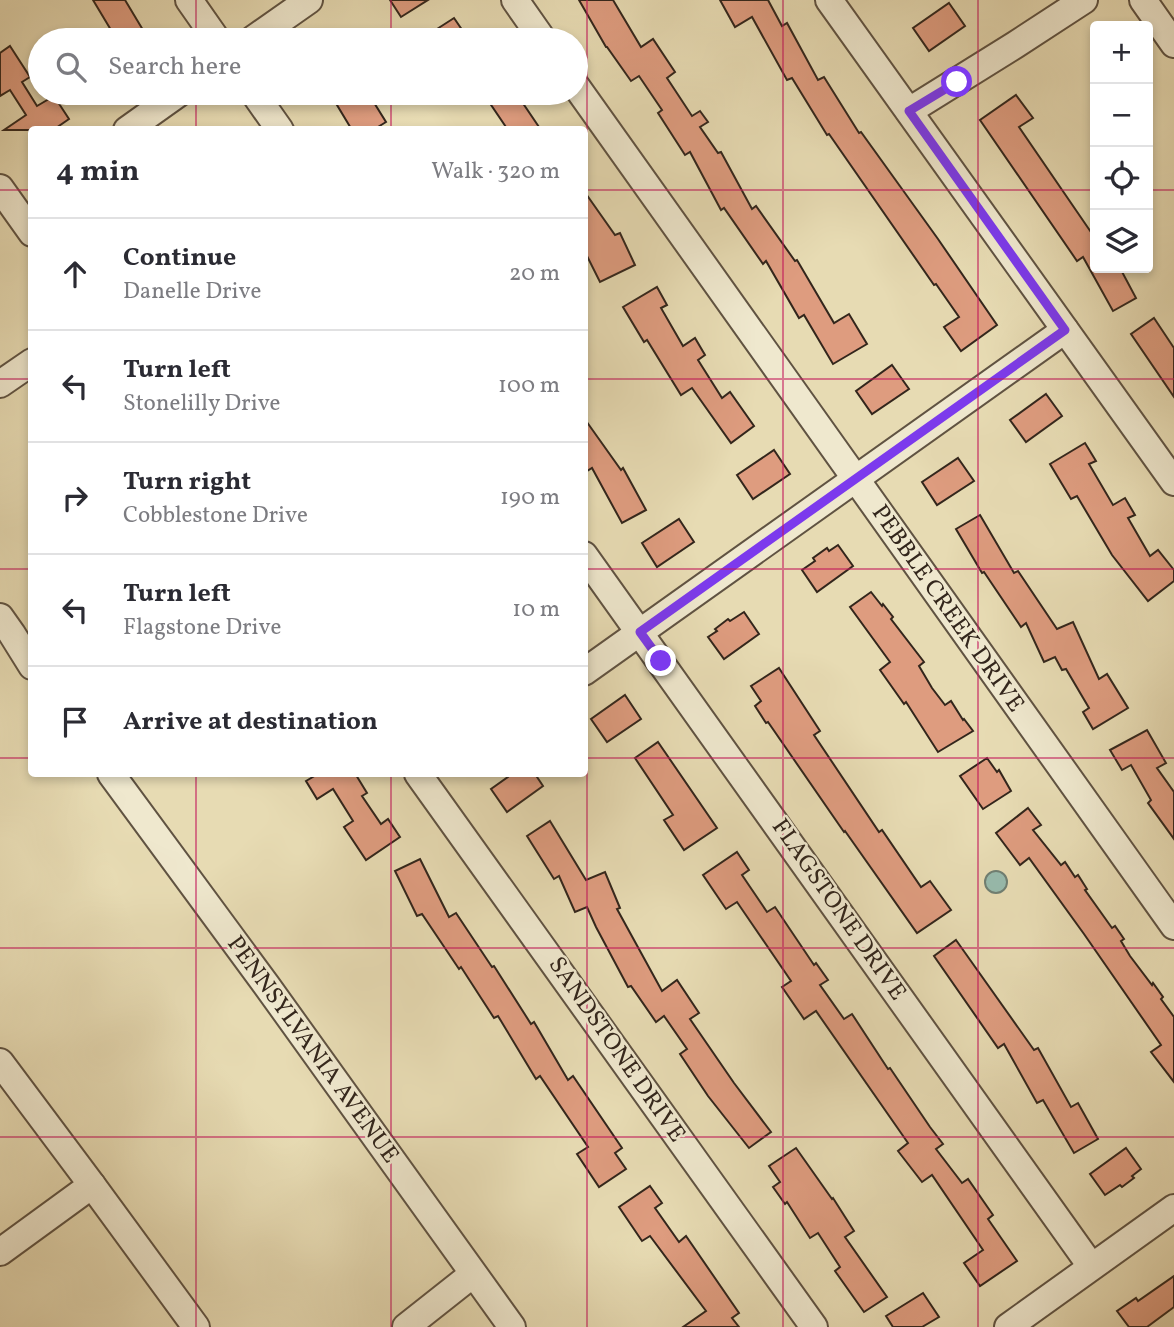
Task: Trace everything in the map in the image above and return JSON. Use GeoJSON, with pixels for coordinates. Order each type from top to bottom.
{"type":"FeatureCollection","features":[{"type":"Feature","properties":{"kind":"street"},"geometry":{"type":"LineString","coordinates":[[189,0],[209,28]]}},
{"type":"Feature","properties":{"kind":"street"},"geometry":{"type":"LineString","coordinates":[[269,28],[309,0]]}},
{"type":"Feature","properties":{"kind":"street"},"geometry":{"type":"LineString","coordinates":[[514,0],[534,28]]}},
{"type":"Feature","properties":{"kind":"street"},"geometry":{"type":"LineString","coordinates":[[829,0],[1174,482]]}},
{"type":"Feature","properties":{"kind":"street"},"geometry":{"type":"LineString","coordinates":[[909,111],[1084,0]]}},
{"type":"Feature","properties":{"kind":"street"},"geometry":{"type":"LineString","coordinates":[[1143,0],[1174,44]]}},
{"type":"Feature","properties":{"kind":"street","name":"PEBBLE CREEK DRIVE"},"geometry":{"type":"LineString","coordinates":[[588,103],[1174,926]]}},
{"type":"Feature","properties":{"kind":"street"},"geometry":{"type":"LineString","coordinates":[[133,126],[162,105]]}},
{"type":"Feature","properties":{"kind":"street"},"geometry":{"type":"LineString","coordinates":[[262,105],[277,126]]}},
{"type":"Feature","properties":{"kind":"street"},"geometry":{"type":"LineString","coordinates":[[16,199],[28,224]]}},
{"type":"Feature","properties":{"kind":"street"},"geometry":{"type":"LineString","coordinates":[[588,669],[1065,330]]}},
{"type":"Feature","properties":{"kind":"street"},"geometry":{"type":"LineString","coordinates":[[0,384],[28,365]]}},
{"type":"Feature","properties":{"kind":"street","name":"FLAGSTONE DRIVE"},"geometry":{"type":"LineString","coordinates":[[588,560],[1091,1266]]}},
{"type":"Feature","properties":{"kind":"street"},"geometry":{"type":"LineString","coordinates":[[0,617],[28,660]]}},
{"type":"Feature","properties":{"kind":"street","name":"PENNSYLVANIA AVENUE"},"geometry":{"type":"LineString","coordinates":[[113,777],[512,1327]]}},
{"type":"Feature","properties":{"kind":"street","name":"SANDSTONE DRIVE"},"geometry":{"type":"LineString","coordinates":[[428,777],[814,1327]]}},
{"type":"Feature","properties":{"kind":"street"},"geometry":{"type":"LineString","coordinates":[[0,1062],[196,1327]]}},
{"type":"Feature","properties":{"kind":"street"},"geometry":{"type":"LineString","coordinates":[[0,1252],[92,1185]]}},
{"type":"Feature","properties":{"kind":"street"},"geometry":{"type":"LineString","coordinates":[[1008,1327],[1174,1208]]}},
{"type":"Feature","properties":{"kind":"street"},"geometry":{"type":"LineString","coordinates":[[406,1327],[473,1274]]}},
{"type":"Feature","properties":{"kind":"shaded area"},"geometry":{"type":"Polygon","coordinates":[[[996,871],[1004,874],[1007,882],[1004,890],[996,893],[988,890],[985,882],[988,874],[996,871]]]}},
{"type":"Feature","properties":{"kind":"building"},"geometry":{"type":"Polygon","coordinates":[[[93,0],[125,0],[142,28],[110,28],[93,0]]]}},
{"type":"Feature","properties":{"kind":"building"},"geometry":{"type":"Polygon","coordinates":[[[390,0],[428,0],[401,17],[390,0]]]}},
{"type":"Feature","properties":{"kind":"building"},"geometry":{"type":"Polygon","coordinates":[[[579,0],[613,0],[641,47],[653,39],[675,72],[667,78],[692,116],[700,111],[708,122],[700,127],[718,153],[721,152],[752,209],[756,206],[795,261],[797,260],[834,323],[849,314],[867,344],[833,364],[804,315],[799,318],[766,261],[763,264],[724,208],[721,210],[690,152],[685,155],[658,113],[662,110],[639,76],[631,81],[606,47],[579,0]]]}},
{"type":"Feature","properties":{"kind":"building"},"geometry":{"type":"Polygon","coordinates":[[[720,0],[768,0],[782,26],[787,23],[818,80],[824,77],[859,133],[861,132],[938,239],[997,325],[961,351],[944,327],[959,317],[829,134],[827,135],[792,78],[787,80],[752,17],[735,27],[720,0]]]}},
{"type":"Feature","properties":{"kind":"building"},"geometry":{"type":"Polygon","coordinates":[[[949,3],[965,26],[929,51],[913,28],[949,3]]]}},
{"type":"Feature","properties":{"kind":"building"},"geometry":{"type":"Polygon","coordinates":[[[454,18],[461,28],[439,28],[454,18]]]}},
{"type":"Feature","properties":{"kind":"building"},"geometry":{"type":"Polygon","coordinates":[[[10,46],[28,74],[28,78],[22,82],[28,92],[28,105],[60,105],[69,119],[59,126],[28,126],[28,130],[4,130],[26,115],[10,90],[0,96],[0,53],[10,46]]]}},
{"type":"Feature","properties":{"kind":"building"},"geometry":{"type":"Polygon","coordinates":[[[1016,95],[1033,118],[1019,127],[1090,231],[1090,270],[1083,257],[1077,261],[980,120],[1016,95]]]}},
{"type":"Feature","properties":{"kind":"building"},"geometry":{"type":"Polygon","coordinates":[[[337,105],[375,105],[386,122],[380,126],[350,126],[337,105]]]}},
{"type":"Feature","properties":{"kind":"building"},"geometry":{"type":"Polygon","coordinates":[[[491,105],[524,105],[538,126],[505,126],[491,105]]]}},
{"type":"Feature","properties":{"kind":"building"},"geometry":{"type":"Polygon","coordinates":[[[588,197],[615,235],[620,233],[635,265],[600,282],[588,258],[588,197]]]}},
{"type":"Feature","properties":{"kind":"building"},"geometry":{"type":"Polygon","coordinates":[[[1092,273],[1123,273],[1136,298],[1113,311],[1092,273]]]}},
{"type":"Feature","properties":{"kind":"building"},"geometry":{"type":"Polygon","coordinates":[[[657,287],[667,305],[661,308],[683,346],[695,338],[705,355],[698,360],[722,398],[730,392],[754,426],[731,443],[692,388],[681,395],[623,307],[657,287]]]}},
{"type":"Feature","properties":{"kind":"building"},"geometry":{"type":"Polygon","coordinates":[[[1154,318],[1174,348],[1174,397],[1131,334],[1154,318]]]}},
{"type":"Feature","properties":{"kind":"building"},"geometry":{"type":"Polygon","coordinates":[[[892,365],[909,389],[872,414],[856,391],[892,365]]]}},
{"type":"Feature","properties":{"kind":"building"},"geometry":{"type":"Polygon","coordinates":[[[1046,394],[1062,416],[1026,442],[1010,420],[1046,394]]]}},
{"type":"Feature","properties":{"kind":"building"},"geometry":{"type":"Polygon","coordinates":[[[588,424],[621,470],[623,468],[646,510],[622,523],[592,468],[588,470],[588,424]]]}},
{"type":"Feature","properties":{"kind":"building"},"geometry":{"type":"Polygon","coordinates":[[[1085,443],[1096,461],[1089,464],[1113,505],[1125,498],[1135,515],[1128,518],[1150,556],[1158,550],[1174,570],[1174,581],[1148,601],[1112,555],[1077,496],[1071,499],[1050,464],[1085,443]]]}},
{"type":"Feature","properties":{"kind":"building"},"geometry":{"type":"Polygon","coordinates":[[[774,450],[790,474],[753,499],[737,475],[774,450]]]}},
{"type":"Feature","properties":{"kind":"building"},"geometry":{"type":"Polygon","coordinates":[[[958,458],[974,481],[937,505],[922,482],[958,458]]]}},
{"type":"Feature","properties":{"kind":"building"},"geometry":{"type":"Polygon","coordinates":[[[980,515],[1014,573],[1018,571],[1057,629],[1073,622],[1099,679],[1107,674],[1128,708],[1093,729],[1083,712],[1089,708],[1066,669],[1062,670],[1055,657],[1044,662],[1026,623],[1021,627],[984,572],[982,573],[956,529],[980,515]]]}},
{"type":"Feature","properties":{"kind":"building"},"geometry":{"type":"Polygon","coordinates":[[[679,519],[694,542],[657,567],[642,543],[679,519]]]}},
{"type":"Feature","properties":{"kind":"building"},"geometry":{"type":"Polygon","coordinates":[[[838,545],[853,566],[817,592],[802,570],[827,548],[829,551],[838,545]]]}},
{"type":"Feature","properties":{"kind":"building"},"geometry":{"type":"Polygon","coordinates":[[[871,592],[893,617],[891,619],[924,662],[919,666],[932,688],[945,705],[951,701],[973,731],[938,752],[906,702],[904,704],[880,670],[890,662],[850,607],[871,592]]]}},
{"type":"Feature","properties":{"kind":"building"},"geometry":{"type":"Polygon","coordinates":[[[744,612],[759,634],[724,659],[708,637],[728,619],[730,621],[744,612]]]}},
{"type":"Feature","properties":{"kind":"building"},"geometry":{"type":"Polygon","coordinates":[[[779,668],[820,731],[814,735],[879,832],[882,830],[921,887],[930,881],[951,910],[917,933],[755,706],[761,701],[751,686],[779,668]]]}},
{"type":"Feature","properties":{"kind":"building"},"geometry":{"type":"Polygon","coordinates":[[[625,695],[641,719],[607,742],[591,719],[625,695]]]}},
{"type":"Feature","properties":{"kind":"building"},"geometry":{"type":"Polygon","coordinates":[[[1147,730],[1166,763],[1157,768],[1174,792],[1174,839],[1148,803],[1151,800],[1131,765],[1122,770],[1110,750],[1147,730]]]}},
{"type":"Feature","properties":{"kind":"building"},"geometry":{"type":"Polygon","coordinates":[[[658,742],[717,828],[684,850],[664,820],[673,815],[635,758],[658,742]]]}},
{"type":"Feature","properties":{"kind":"building"},"geometry":{"type":"Polygon","coordinates":[[[987,758],[997,772],[999,770],[1011,791],[983,809],[960,776],[987,758]]]}},
{"type":"Feature","properties":{"kind":"building"},"geometry":{"type":"Polygon","coordinates":[[[313,777],[357,777],[367,793],[362,796],[381,824],[388,819],[400,837],[366,860],[344,827],[353,821],[333,789],[317,799],[306,781],[313,777]]]}},
{"type":"Feature","properties":{"kind":"building"},"geometry":{"type":"Polygon","coordinates":[[[508,777],[537,777],[543,786],[507,812],[491,789],[508,777]]]}},
{"type":"Feature","properties":{"kind":"building"},"geometry":{"type":"Polygon","coordinates":[[[1028,808],[1041,825],[1033,830],[1061,865],[1065,862],[1075,877],[1078,875],[1087,889],[1085,890],[1112,928],[1115,926],[1124,939],[1121,941],[1130,956],[1152,985],[1153,983],[1174,1017],[1174,1082],[1151,1052],[1161,1045],[1084,934],[1029,858],[1020,865],[996,833],[1028,808]]]}},
{"type":"Feature","properties":{"kind":"building"},"geometry":{"type":"Polygon","coordinates":[[[550,821],[586,880],[605,872],[620,908],[617,909],[662,991],[677,980],[699,1013],[690,1019],[771,1132],[749,1148],[708,1096],[680,1054],[687,1049],[664,1016],[656,1022],[631,986],[628,987],[587,907],[575,912],[559,876],[554,879],[527,836],[550,821]]]}},
{"type":"Feature","properties":{"kind":"building"},"geometry":{"type":"Polygon","coordinates":[[[737,852],[749,870],[742,875],[767,912],[775,907],[814,965],[816,963],[828,980],[820,985],[844,1019],[852,1014],[943,1144],[936,1149],[962,1183],[968,1179],[993,1215],[988,1219],[1017,1261],[980,1286],[964,1263],[983,1250],[932,1175],[922,1182],[898,1151],[908,1143],[816,1011],[804,1019],[782,987],[791,981],[737,902],[726,909],[703,875],[737,852]]]}},
{"type":"Feature","properties":{"kind":"building"},"geometry":{"type":"Polygon","coordinates":[[[420,859],[449,917],[456,913],[531,1024],[534,1022],[568,1080],[573,1076],[622,1148],[615,1153],[626,1169],[599,1187],[577,1154],[588,1147],[540,1076],[536,1079],[498,1016],[494,1018],[422,914],[417,916],[395,871],[420,859]]]}},
{"type":"Feature","properties":{"kind":"building"},"geometry":{"type":"Polygon","coordinates":[[[956,940],[1034,1050],[1038,1048],[1071,1107],[1078,1103],[1098,1139],[1074,1153],[1043,1100],[1037,1103],[1004,1044],[998,1048],[934,956],[956,940]]]}},
{"type":"Feature","properties":{"kind":"building"},"geometry":{"type":"Polygon","coordinates":[[[796,1148],[854,1231],[845,1237],[887,1297],[864,1312],[835,1271],[840,1267],[818,1233],[810,1238],[787,1202],[785,1204],[773,1187],[780,1182],[769,1166],[796,1148]]]}},
{"type":"Feature","properties":{"kind":"building"},"geometry":{"type":"Polygon","coordinates":[[[1126,1148],[1141,1169],[1122,1187],[1120,1185],[1105,1195],[1090,1174],[1126,1148]]]}},
{"type":"Feature","properties":{"kind":"building"},"geometry":{"type":"Polygon","coordinates":[[[650,1186],[662,1203],[655,1208],[679,1242],[686,1236],[739,1313],[732,1318],[739,1327],[683,1327],[706,1311],[650,1236],[642,1241],[619,1207],[650,1186]]]}},
{"type":"Feature","properties":{"kind":"building"},"geometry":{"type":"Polygon","coordinates":[[[1174,1276],[1174,1307],[1147,1327],[1129,1327],[1117,1311],[1136,1298],[1138,1301],[1174,1276]]]}},
{"type":"Feature","properties":{"kind":"building"},"geometry":{"type":"Polygon","coordinates":[[[923,1293],[939,1317],[922,1327],[893,1327],[886,1316],[923,1293]]]}},
{"type":"Feature","properties":{"kind":"route"},"geometry":{"type":"LineString","coordinates":[[661,661],[640,632],[1065,330],[909,111],[957,82]]}}]}
